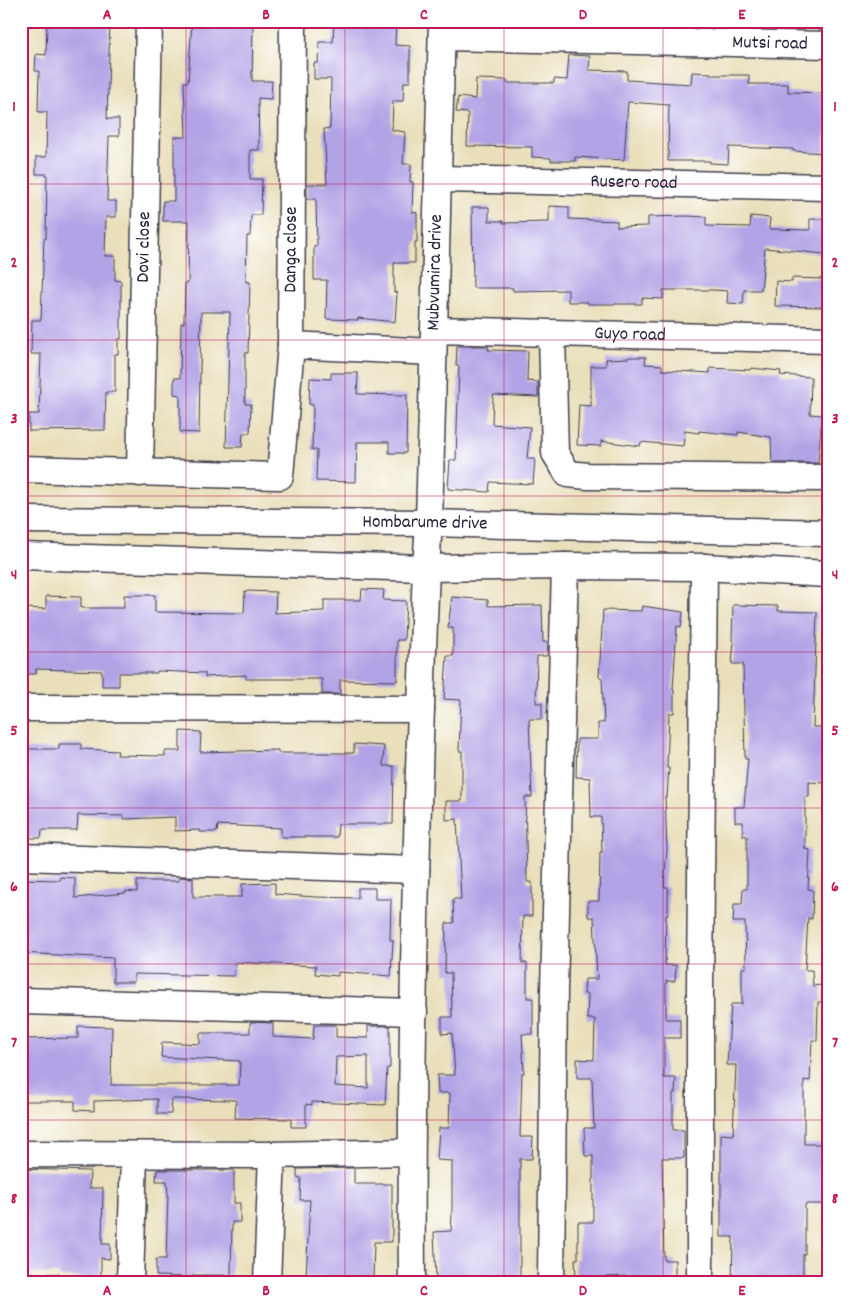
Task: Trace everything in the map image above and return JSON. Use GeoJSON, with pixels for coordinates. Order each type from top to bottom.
{"type":"FeatureCollection","features":[{"type":"Feature","properties":{"kind":"street","name":"Dovi close"},"geometry":{"type":"LineString","coordinates":[[140,474],[149,21]]}},
{"type":"Feature","properties":{"kind":"street","name":"Danga close"},"geometry":{"type":"LineString","coordinates":[[140,474],[280,476],[291,345],[293,21]]}},
{"type":"Feature","properties":{"kind":"street","name":"Mutsi road"},"geometry":{"type":"LineString","coordinates":[[442,29],[828,46]]}},
{"type":"Feature","properties":{"kind":"street","name":"Mubvumira drive"},"geometry":{"type":"LineString","coordinates":[[412,1282],[411,1152],[416,870],[429,523],[442,29]]}},
{"type":"Feature","properties":{"kind":"street","name":"Rusero road"},"geometry":{"type":"LineString","coordinates":[[439,179],[828,187]]}},
{"type":"Feature","properties":{"kind":"street"},"geometry":{"type":"LineString","coordinates":[[552,334],[555,453],[568,474],[588,476],[828,478]]}},
{"type":"Feature","properties":{"kind":"street","name":"Guyo road"},"geometry":{"type":"LineString","coordinates":[[291,345],[434,341],[552,334],[828,340]]}},
{"type":"Feature","properties":{"kind":"street"},"geometry":{"type":"LineString","coordinates":[[21,469],[140,474]]}},
{"type":"Feature","properties":{"kind":"street","name":"Hombarume drive"},"geometry":{"type":"LineString","coordinates":[[21,520],[429,523],[828,532]]}},
{"type":"Feature","properties":{"kind":"street"},"geometry":{"type":"LineString","coordinates":[[21,556],[426,568],[704,566],[828,574]]}},
{"type":"Feature","properties":{"kind":"street"},"geometry":{"type":"LineString","coordinates":[[551,1282],[554,990],[565,566]]}},
{"type":"Feature","properties":{"kind":"street"},"geometry":{"type":"LineString","coordinates":[[700,1282],[700,985],[704,566]]}},
{"type":"Feature","properties":{"kind":"street"},"geometry":{"type":"LineString","coordinates":[[21,708],[421,709]]}},
{"type":"Feature","properties":{"kind":"street"},"geometry":{"type":"LineString","coordinates":[[21,858],[416,870]]}},
{"type":"Feature","properties":{"kind":"street"},"geometry":{"type":"LineString","coordinates":[[21,1001],[414,1012]]}},
{"type":"Feature","properties":{"kind":"street"},"geometry":{"type":"LineString","coordinates":[[21,1154],[134,1156],[411,1152]]}},
{"type":"Feature","properties":{"kind":"street"},"geometry":{"type":"LineString","coordinates":[[267,1282],[272,1155]]}},
{"type":"Feature","properties":{"kind":"street"},"geometry":{"type":"LineString","coordinates":[[130,1282],[134,1156]]}},
{"type":"Feature","properties":{"kind":"building"},"geometry":{"type":"Polygon","coordinates":[[[47,21],[110,21],[107,119],[119,119],[119,136],[109,136],[107,201],[116,201],[116,217],[106,217],[105,256],[115,256],[115,280],[121,281],[121,339],[118,339],[118,354],[115,354],[115,392],[106,392],[105,430],[29,431],[29,414],[39,414],[41,354],[31,354],[32,320],[41,320],[44,238],[46,239],[47,174],[36,174],[36,157],[46,157],[47,112],[38,112],[39,71],[35,71],[36,54],[46,55],[47,21]]]}},
{"type":"Feature","properties":{"kind":"building"},"geometry":{"type":"Polygon","coordinates":[[[192,21],[253,21],[252,81],[272,81],[271,99],[258,98],[259,150],[250,150],[250,179],[262,179],[261,215],[251,215],[250,236],[247,236],[246,282],[250,282],[248,353],[245,353],[245,404],[251,404],[250,433],[243,433],[242,447],[226,447],[230,312],[201,312],[199,433],[180,432],[180,395],[174,394],[174,378],[180,378],[181,323],[184,323],[185,283],[188,283],[189,221],[163,221],[163,201],[174,201],[174,137],[186,137],[184,82],[188,82],[192,21]]]}},
{"type":"Feature","properties":{"kind":"building"},"geometry":{"type":"Polygon","coordinates":[[[334,21],[396,21],[395,45],[410,46],[410,82],[404,82],[403,101],[393,101],[392,130],[405,132],[403,164],[411,164],[410,182],[413,182],[412,212],[417,213],[417,242],[415,242],[415,263],[394,263],[394,292],[397,293],[395,322],[358,318],[358,320],[326,319],[327,280],[314,280],[314,246],[317,246],[316,199],[307,199],[307,184],[327,184],[324,129],[330,128],[331,79],[314,79],[314,63],[318,63],[319,42],[333,42],[334,21]]]}},
{"type":"Feature","properties":{"kind":"building"},"geometry":{"type":"Polygon","coordinates":[[[569,55],[590,56],[589,70],[627,71],[627,80],[691,84],[692,72],[711,73],[711,75],[749,75],[749,84],[788,84],[788,92],[828,93],[824,153],[793,151],[793,149],[729,147],[728,164],[710,163],[710,161],[668,161],[669,105],[628,102],[624,160],[575,157],[575,161],[551,161],[551,158],[532,157],[532,147],[467,146],[468,113],[456,112],[458,97],[475,99],[476,79],[507,80],[507,83],[554,83],[554,79],[567,80],[569,55]]]}},
{"type":"Feature","properties":{"kind":"building"},"geometry":{"type":"Polygon","coordinates":[[[549,206],[569,207],[569,219],[617,221],[617,227],[648,226],[648,217],[687,216],[706,217],[706,226],[750,227],[751,216],[770,218],[769,229],[810,230],[810,219],[826,219],[825,254],[765,248],[761,290],[744,290],[743,304],[727,303],[728,291],[713,290],[663,290],[663,299],[642,298],[642,304],[588,304],[588,302],[568,302],[568,290],[513,291],[513,288],[473,288],[472,207],[489,207],[489,221],[503,221],[503,223],[549,222],[549,206]]]}},
{"type":"Feature","properties":{"kind":"building"},"geometry":{"type":"Polygon","coordinates":[[[792,278],[826,279],[825,307],[775,306],[776,281],[792,282],[792,278]]]}},
{"type":"Feature","properties":{"kind":"building"},"geometry":{"type":"Polygon","coordinates":[[[457,346],[488,346],[488,350],[528,351],[527,381],[538,382],[538,397],[493,395],[492,424],[530,427],[527,459],[535,459],[533,484],[490,482],[489,492],[448,489],[450,460],[456,460],[459,366],[456,366],[457,346]]]}},
{"type":"Feature","properties":{"kind":"building"},"geometry":{"type":"Polygon","coordinates":[[[646,357],[645,364],[662,365],[662,370],[710,373],[710,368],[750,370],[751,368],[781,371],[780,375],[811,377],[810,414],[822,415],[818,463],[772,463],[771,437],[738,432],[738,435],[685,431],[683,446],[641,442],[640,446],[601,441],[601,446],[577,445],[579,405],[591,406],[591,366],[606,366],[606,359],[646,357]]]}},
{"type":"Feature","properties":{"kind":"building"},"geometry":{"type":"Polygon","coordinates":[[[331,373],[358,373],[357,394],[407,395],[406,453],[389,453],[389,442],[357,442],[356,482],[316,481],[317,450],[312,450],[313,405],[309,404],[310,378],[331,379],[331,373]]]}},
{"type":"Feature","properties":{"kind":"building"},"geometry":{"type":"Polygon","coordinates":[[[362,589],[384,590],[383,600],[406,601],[404,640],[397,640],[397,681],[340,680],[340,694],[322,694],[322,679],[246,679],[246,675],[205,677],[205,673],[157,671],[157,673],[119,673],[119,686],[102,686],[102,671],[36,669],[36,674],[21,674],[21,608],[46,609],[46,596],[81,597],[81,608],[124,608],[124,595],[155,595],[155,612],[244,613],[245,591],[276,592],[275,613],[324,611],[324,600],[361,600],[362,589]]]}},
{"type":"Feature","properties":{"kind":"building"},"geometry":{"type":"Polygon","coordinates":[[[452,597],[488,600],[488,606],[542,605],[543,642],[548,642],[547,656],[537,656],[536,703],[542,703],[542,719],[529,719],[532,797],[525,797],[527,882],[532,882],[532,916],[523,916],[522,963],[527,963],[527,998],[533,998],[533,1034],[522,1034],[524,1073],[522,1073],[520,1137],[533,1137],[532,1159],[520,1159],[520,1282],[499,1282],[499,1276],[469,1277],[469,1282],[448,1282],[448,1278],[436,1278],[434,1232],[451,1231],[452,1215],[452,1161],[437,1160],[439,1128],[449,1128],[450,1093],[438,1093],[437,1075],[455,1075],[452,1033],[442,1034],[442,1017],[452,1017],[451,973],[445,973],[446,923],[454,923],[453,899],[461,899],[457,819],[446,820],[446,801],[462,801],[462,751],[459,751],[461,700],[444,699],[447,656],[453,656],[453,628],[448,628],[452,597]]]}},
{"type":"Feature","properties":{"kind":"building"},"geometry":{"type":"Polygon","coordinates":[[[733,605],[778,606],[778,611],[817,612],[813,727],[825,727],[825,783],[809,782],[809,797],[805,797],[805,849],[810,850],[808,889],[813,890],[812,919],[808,918],[805,970],[812,970],[813,986],[822,985],[822,1002],[818,1002],[817,1041],[812,1040],[810,1081],[804,1080],[804,1144],[825,1144],[827,1204],[805,1204],[803,1282],[732,1282],[733,1237],[721,1237],[721,1134],[733,1135],[736,1065],[727,1065],[731,1004],[742,1004],[742,968],[746,968],[745,922],[733,922],[734,904],[742,904],[743,889],[747,889],[747,836],[743,836],[743,822],[735,822],[735,807],[744,807],[748,759],[745,759],[743,664],[732,664],[734,641],[732,641],[733,605]]]}},
{"type":"Feature","properties":{"kind":"building"},"geometry":{"type":"Polygon","coordinates":[[[642,606],[683,612],[681,627],[677,626],[673,689],[674,713],[669,713],[667,768],[669,768],[667,797],[665,797],[667,849],[664,887],[668,887],[668,915],[666,915],[665,965],[676,965],[675,981],[666,981],[666,1019],[680,1019],[680,1038],[664,1038],[664,1078],[676,1078],[675,1093],[673,1093],[673,1130],[684,1130],[684,1158],[662,1158],[664,1260],[675,1260],[675,1282],[631,1282],[631,1276],[576,1278],[575,1259],[578,1259],[578,1222],[593,1222],[593,1156],[585,1156],[584,1128],[594,1128],[592,1078],[577,1078],[577,1059],[594,1060],[595,1019],[587,1019],[588,994],[584,994],[585,979],[597,979],[594,917],[588,917],[588,901],[599,901],[600,852],[602,852],[601,817],[591,817],[590,778],[576,777],[577,739],[598,739],[598,723],[604,723],[602,678],[599,677],[603,610],[641,611],[642,606]]]}},
{"type":"Feature","properties":{"kind":"building"},"geometry":{"type":"Polygon","coordinates":[[[180,731],[201,732],[200,752],[278,750],[278,753],[354,753],[354,744],[384,746],[383,766],[394,766],[393,824],[338,824],[337,837],[281,837],[281,828],[218,825],[217,832],[200,832],[200,830],[175,831],[175,817],[124,819],[124,816],[78,815],[77,830],[42,830],[41,838],[21,838],[21,749],[59,749],[59,744],[81,744],[81,749],[118,751],[117,755],[165,756],[165,751],[180,751],[180,731]]]}},
{"type":"Feature","properties":{"kind":"building"},"geometry":{"type":"Polygon","coordinates":[[[60,877],[75,878],[75,898],[126,893],[126,891],[137,892],[137,881],[179,881],[179,877],[193,878],[193,897],[242,897],[242,884],[275,883],[275,894],[315,897],[358,898],[358,888],[375,888],[375,899],[391,899],[390,940],[393,940],[391,976],[338,972],[338,976],[315,974],[316,966],[235,962],[234,976],[134,974],[134,982],[113,982],[113,958],[21,953],[21,879],[60,880],[60,877]]]}},
{"type":"Feature","properties":{"kind":"building"},"geometry":{"type":"Polygon","coordinates":[[[250,1022],[273,1023],[273,1037],[313,1039],[314,1025],[336,1025],[336,1037],[368,1038],[368,1026],[390,1026],[390,1068],[387,1068],[385,1105],[312,1102],[312,1105],[306,1104],[306,1127],[291,1127],[291,1119],[235,1118],[236,1100],[172,1099],[171,1114],[157,1114],[157,1099],[94,1101],[94,1111],[75,1110],[75,1101],[21,1101],[21,1039],[78,1038],[78,1026],[112,1027],[111,1085],[239,1085],[240,1061],[161,1057],[162,1042],[200,1044],[200,1033],[250,1033],[250,1022]],[[368,1056],[336,1057],[335,1086],[368,1088],[368,1056]]]}},
{"type":"Feature","properties":{"kind":"building"},"geometry":{"type":"Polygon","coordinates":[[[354,1168],[354,1184],[392,1184],[392,1242],[374,1242],[373,1279],[306,1277],[310,1200],[300,1200],[301,1178],[297,1177],[297,1169],[354,1168]]]}},
{"type":"Feature","properties":{"kind":"building"},"geometry":{"type":"Polygon","coordinates":[[[21,1169],[90,1171],[89,1188],[103,1188],[102,1244],[110,1244],[110,1259],[101,1258],[101,1278],[59,1277],[59,1274],[24,1273],[24,1236],[21,1236],[21,1169]]]}},
{"type":"Feature","properties":{"kind":"building"},"geometry":{"type":"Polygon","coordinates":[[[157,1170],[234,1170],[234,1203],[240,1203],[240,1222],[232,1222],[231,1275],[156,1276],[156,1259],[166,1259],[168,1195],[167,1181],[156,1181],[157,1170]]]}}]}
